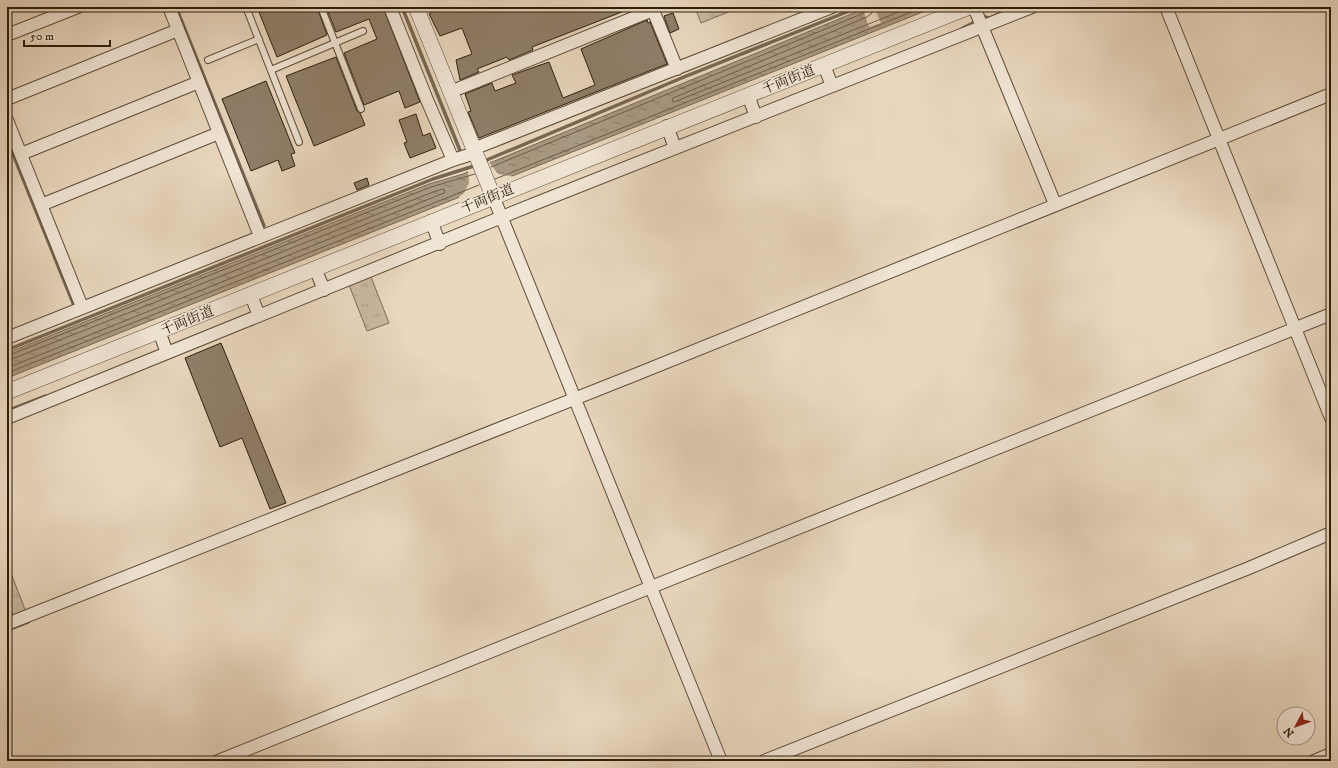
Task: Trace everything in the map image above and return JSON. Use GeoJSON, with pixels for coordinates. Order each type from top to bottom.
{"type":"FeatureCollection","features":[{"type":"Feature","properties":{"kind":"street"},"geometry":{"type":"LineString","coordinates":[[7,35],[78,7]]}},
{"type":"Feature","properties":{"kind":"street"},"geometry":{"type":"LineString","coordinates":[[169,7],[260,236]]}},
{"type":"Feature","properties":{"kind":"street"},"geometry":{"type":"LineString","coordinates":[[390,7],[426,100],[453,160]]}},
{"type":"Feature","properties":{"kind":"street"},"geometry":{"type":"LineString","coordinates":[[7,338],[453,160],[475,154],[677,69],[832,7]]}},
{"type":"Feature","properties":{"kind":"street"},"geometry":{"type":"LineString","coordinates":[[7,418],[166,350],[258,313],[324,290],[440,244],[674,145],[753,108],[977,16],[1032,7]]}},
{"type":"Feature","properties":{"kind":"street"},"geometry":{"type":"LineString","coordinates":[[1166,7],[1331,418]]}},
{"type":"Feature","properties":{"kind":"street"},"geometry":{"type":"LineString","coordinates":[[419,8],[450,92],[652,587],[721,761]]}},
{"type":"Feature","properties":{"kind":"street"},"geometry":{"type":"LineString","coordinates":[[450,92],[654,10],[677,69]]}},
{"type":"Feature","properties":{"kind":"street"},"geometry":{"type":"LineString","coordinates":[[977,16],[1056,204]]}},
{"type":"Feature","properties":{"kind":"street","name":"千両街道"},"geometry":{"type":"LineString","coordinates":[[7,392],[431,221],[491,191],[667,126],[753,108],[977,16]]}},
{"type":"Feature","properties":{"kind":"street"},"geometry":{"type":"LineString","coordinates":[[7,99],[178,30]]}},
{"type":"Feature","properties":{"kind":"street"},"geometry":{"type":"LineString","coordinates":[[21,154],[199,82]]}},
{"type":"Feature","properties":{"kind":"street"},"geometry":{"type":"LineString","coordinates":[[7,624],[577,402],[1056,204],[1220,142],[1331,94]]}},
{"type":"Feature","properties":{"kind":"street"},"geometry":{"type":"LineString","coordinates":[[7,120],[82,307]]}},
{"type":"Feature","properties":{"kind":"street"},"geometry":{"type":"LineString","coordinates":[[667,126],[674,145]]}},
{"type":"Feature","properties":{"kind":"street"},"geometry":{"type":"LineString","coordinates":[[41,205],[219,133]]}},
{"type":"Feature","properties":{"kind":"street"},"geometry":{"type":"LineString","coordinates":[[431,221],[440,244]]}},
{"type":"Feature","properties":{"kind":"street"},"geometry":{"type":"LineString","coordinates":[[315,268],[324,290]]}},
{"type":"Feature","properties":{"kind":"street"},"geometry":{"type":"LineString","coordinates":[[251,294],[258,313]]}},
{"type":"Feature","properties":{"kind":"street"},"geometry":{"type":"LineString","coordinates":[[218,761],[1296,332],[1331,314]]}},
{"type":"Feature","properties":{"kind":"street"},"geometry":{"type":"LineString","coordinates":[[158,331],[166,350]]}},
{"type":"Feature","properties":{"kind":"street"},"geometry":{"type":"LineString","coordinates":[[764,761],[1249,568],[1331,533]]}},
{"type":"Feature","properties":{"kind":"street"},"geometry":{"type":"LineString","coordinates":[[1314,761],[1331,754]]}},
{"type":"Feature","properties":{"kind":"lane"},"geometry":{"type":"LineString","coordinates":[[246,7],[298,142]]}},
{"type":"Feature","properties":{"kind":"lane"},"geometry":{"type":"LineString","coordinates":[[321,7],[361,109]]}},
{"type":"Feature","properties":{"kind":"lane"},"geometry":{"type":"LineString","coordinates":[[270,70],[363,32]]}},
{"type":"Feature","properties":{"kind":"lane"},"geometry":{"type":"LineString","coordinates":[[208,60],[258,39]]}},
{"type":"Feature","properties":{"kind":"green space"},"geometry":{"type":"Polygon","coordinates":[[[715,7],[741,7],[701,23],[696,10],[715,11],[715,7]]]}},
{"type":"Feature","properties":{"kind":"green space"},"geometry":{"type":"Polygon","coordinates":[[[371,277],[389,323],[367,331],[349,285],[371,277]]]}},
{"type":"Feature","properties":{"kind":"green space"},"geometry":{"type":"Polygon","coordinates":[[[7,563],[26,612],[7,619],[7,563]]]}},
{"type":"Feature","properties":{"kind":"water"},"geometry":{"type":"Polygon","coordinates":[[[868,7],[935,7],[7,378],[7,353],[429,184],[463,174],[868,7]]]}},
{"type":"Feature","properties":{"kind":"pier"},"geometry":{"type":"Polygon","coordinates":[[[862,7],[874,7],[881,23],[869,27],[862,7]]]}},
{"type":"Feature","properties":{"kind":"pier"},"geometry":{"type":"Polygon","coordinates":[[[489,162],[498,174],[515,177],[459,199],[469,183],[468,170],[489,162]]]}},
{"type":"Feature","properties":{"kind":"building"},"geometry":{"type":"Polygon","coordinates":[[[257,7],[317,7],[327,35],[277,57],[257,7]]]}},
{"type":"Feature","properties":{"kind":"building"},"geometry":{"type":"Polygon","coordinates":[[[326,7],[383,7],[420,102],[405,108],[399,91],[364,105],[344,53],[377,39],[369,19],[336,32],[326,7]]]}},
{"type":"Feature","properties":{"kind":"building"},"geometry":{"type":"Polygon","coordinates":[[[437,7],[632,8],[532,47],[533,50],[509,60],[507,57],[477,69],[479,72],[460,80],[456,60],[472,54],[462,28],[440,36],[429,14],[431,13],[430,10],[437,7]]]}},
{"type":"Feature","properties":{"kind":"building"},"geometry":{"type":"Polygon","coordinates":[[[673,13],[679,29],[670,33],[664,16],[673,13]]]}},
{"type":"Feature","properties":{"kind":"building"},"geometry":{"type":"Polygon","coordinates":[[[647,20],[648,23],[650,22],[667,64],[479,138],[468,112],[471,111],[465,94],[492,83],[495,91],[516,83],[512,75],[549,62],[563,98],[595,85],[581,49],[647,20]]]}},
{"type":"Feature","properties":{"kind":"building"},"geometry":{"type":"Polygon","coordinates":[[[336,57],[357,111],[360,113],[365,125],[314,146],[286,76],[336,57]]]}},
{"type":"Feature","properties":{"kind":"building"},"geometry":{"type":"Polygon","coordinates":[[[266,81],[295,153],[291,154],[295,166],[282,171],[278,160],[251,171],[222,99],[266,81]]]}},
{"type":"Feature","properties":{"kind":"building"},"geometry":{"type":"Polygon","coordinates":[[[416,114],[423,136],[430,133],[436,148],[410,158],[404,143],[407,142],[399,120],[416,114]]]}},
{"type":"Feature","properties":{"kind":"building"},"geometry":{"type":"Polygon","coordinates":[[[367,178],[369,185],[357,190],[354,183],[367,178]]]}},
{"type":"Feature","properties":{"kind":"building"},"geometry":{"type":"Polygon","coordinates":[[[221,343],[286,503],[270,509],[242,438],[220,447],[185,358],[221,343]]]}},
{"type":"Feature","properties":{"kind":"waterway"},"geometry":{"type":"LineString","coordinates":[[176,7],[264,226]]}},
{"type":"Feature","properties":{"kind":"waterway"},"geometry":{"type":"LineString","coordinates":[[402,7],[461,153]]}},
{"type":"Feature","properties":{"kind":"waterway"},"geometry":{"type":"LineString","coordinates":[[482,162],[684,77],[859,7]]}},
{"type":"Feature","properties":{"kind":"waterway"},"geometry":{"type":"LineString","coordinates":[[963,28],[985,17],[989,18],[1016,7]]}},
{"type":"Feature","properties":{"kind":"waterway"},"geometry":{"type":"LineString","coordinates":[[7,139],[75,308]]}},
{"type":"Feature","properties":{"kind":"waterway"},"geometry":{"type":"LineString","coordinates":[[7,350],[433,179],[477,165]]}},
{"type":"Feature","properties":{"kind":"waterway"},"geometry":{"type":"LineString","coordinates":[[7,411],[46,396]]}},
{"type":"Feature","properties":{"kind":"waterway"},"geometry":{"type":"LineString","coordinates":[[7,630],[28,622]]}}]}
